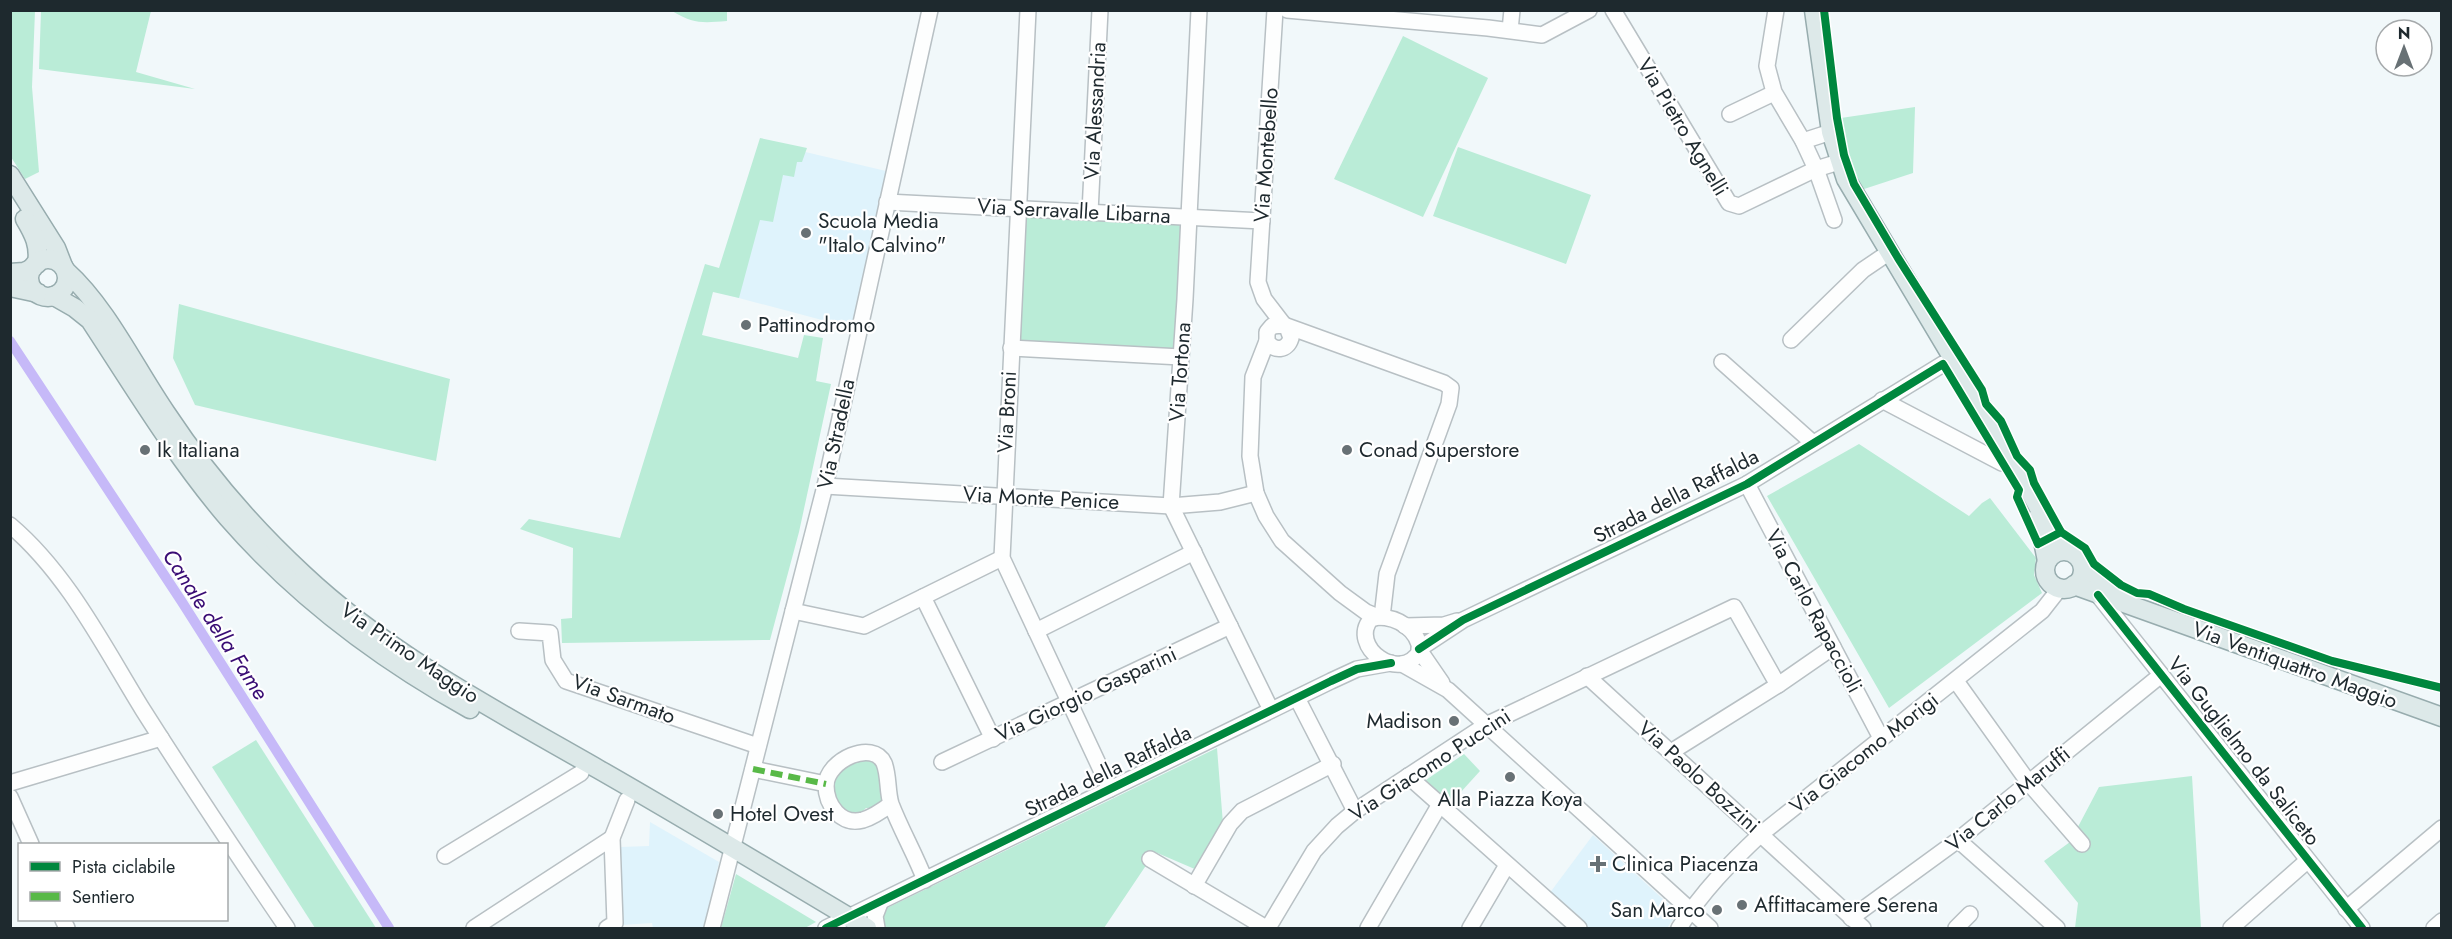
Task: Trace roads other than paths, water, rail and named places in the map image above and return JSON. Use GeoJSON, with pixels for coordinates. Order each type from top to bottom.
{"type":"FeatureCollection","features":[{"type":"Feature","properties":{"kind":"main road","name":"Via Ventiquattro Maggio"},"geometry":{"type":"LineString","coordinates":[[1814,10],[1831,132],[1829,165],[1854,196],[1943,364],[2067,551],[2077,555],[2083,565],[2111,589],[2149,613]]}},
{"type":"Feature","properties":{"kind":"main road","name":"Via Primo Maggio"},"geometry":{"type":"LineString","coordinates":[[10,176],[56,248],[64,269],[76,280],[101,313],[204,468],[240,511],[303,575],[375,634],[730,854]]}},
{"type":"Feature","properties":{"kind":"main road"},"geometry":{"type":"LineString","coordinates":[[10,198],[35,237],[39,254],[35,266],[30,279],[31,284],[46,295],[64,289],[66,283],[64,269],[53,260],[42,261],[35,266],[24,272],[10,273]]}},
{"type":"Feature","properties":{"kind":"main road","name":"Via Ventiquattro Maggio"},"geometry":{"type":"LineString","coordinates":[[1884,256],[2004,456],[2043,541],[2047,561],[2046,576],[2049,581],[2098,595],[2442,717]]}},
{"type":"Feature","properties":{"kind":"main road","name":"Via Primo Maggio"},"geometry":{"type":"LineString","coordinates":[[10,287],[46,295],[75,308],[90,320],[160,428],[229,518],[295,586],[366,644],[467,708],[627,800],[730,854]]}},
{"type":"Feature","properties":{"kind":"main road"},"geometry":{"type":"LineString","coordinates":[[2047,561],[2054,553],[2067,551]]}},
{"type":"Feature","properties":{"kind":"main road"},"geometry":{"type":"LineString","coordinates":[[2067,587],[2081,578],[2083,565]]}},
{"type":"Feature","properties":{"kind":"main road"},"geometry":{"type":"LineString","coordinates":[[730,854],[840,924],[867,928]]}},
{"type":"Feature","properties":{"kind":"street","name":"Via Stradella"},"geometry":{"type":"LineString","coordinates":[[712,928],[825,486],[930,10]]}},
{"type":"Feature","properties":{"kind":"street","name":"Via Broni"},"geometry":{"type":"LineString","coordinates":[[1028,10],[1003,496],[1002,558],[1110,789]]}},
{"type":"Feature","properties":{"kind":"street","name":"Via Alessandria"},"geometry":{"type":"LineString","coordinates":[[1090,212],[1100,10]]}},
{"type":"Feature","properties":{"kind":"street","name":"Via Tortona"},"geometry":{"type":"LineString","coordinates":[[1171,506],[1199,10]]}},
{"type":"Feature","properties":{"kind":"street","name":"Via Montebello"},"geometry":{"type":"LineString","coordinates":[[1275,10],[1258,282],[1279,335]]}},
{"type":"Feature","properties":{"kind":"street"},"geometry":{"type":"LineString","coordinates":[[1287,10],[1510,30],[1542,35],[1588,10]]}},
{"type":"Feature","properties":{"kind":"street"},"geometry":{"type":"LineString","coordinates":[[1510,30],[1512,10]]}},
{"type":"Feature","properties":{"kind":"street","name":"Via Pietro Agnelli"},"geometry":{"type":"LineString","coordinates":[[1613,10],[1729,203],[1738,206],[1829,165]]}},
{"type":"Feature","properties":{"kind":"street","name":"Via Ventiquattro Maggio"},"geometry":{"type":"LineString","coordinates":[[1776,10],[1767,66],[1774,93],[1803,141],[1829,165],[1834,220]]}},
{"type":"Feature","properties":{"kind":"street"},"geometry":{"type":"LineString","coordinates":[[1730,114],[1774,93]]}},
{"type":"Feature","properties":{"kind":"street"},"geometry":{"type":"LineString","coordinates":[[1803,141],[1831,132]]}},
{"type":"Feature","properties":{"kind":"street","name":"Via Serravalle Libarna"},"geometry":{"type":"LineString","coordinates":[[887,202],[1262,220]]}},
{"type":"Feature","properties":{"kind":"street"},"geometry":{"type":"LineString","coordinates":[[1791,340],[1863,270],[1884,256]]}},
{"type":"Feature","properties":{"kind":"street"},"geometry":{"type":"LineString","coordinates":[[1279,335],[1312,337],[1444,383],[1451,388],[1449,404],[1387,574],[1380,617],[1366,612],[1340,593],[1282,541],[1266,516],[1256,493],[1250,456],[1252,377],[1257,363],[1279,335]]}},
{"type":"Feature","properties":{"kind":"street"},"geometry":{"type":"LineString","coordinates":[[1011,348],[1181,357]]}},
{"type":"Feature","properties":{"kind":"street"},"geometry":{"type":"LineString","coordinates":[[1722,362],[1813,442]]}},
{"type":"Feature","properties":{"kind":"street","name":"Strada della Raffalda"},"geometry":{"type":"LineString","coordinates":[[840,924],[925,880],[1357,669],[1412,662],[1420,650],[1463,620],[1747,484],[1943,364]]}},
{"type":"Feature","properties":{"kind":"street"},"geometry":{"type":"LineString","coordinates":[[1882,400],[2004,456]]}},
{"type":"Feature","properties":{"kind":"street","name":"Via Carlo Rapaccioli"},"geometry":{"type":"LineString","coordinates":[[1747,484],[1881,738]]}},
{"type":"Feature","properties":{"kind":"street","name":"Via Monte Penice"},"geometry":{"type":"LineString","coordinates":[[825,486],[1171,506],[1220,502],[1256,493]]}},
{"type":"Feature","properties":{"kind":"street"},"geometry":{"type":"LineString","coordinates":[[1171,506],[1271,710]]}},
{"type":"Feature","properties":{"kind":"street"},"geometry":{"type":"LineString","coordinates":[[10,525],[28,540],[76,603],[161,738],[286,928]]}},
{"type":"Feature","properties":{"kind":"street"},"geometry":{"type":"LineString","coordinates":[[1036,631],[1194,552]]}},
{"type":"Feature","properties":{"kind":"street"},"geometry":{"type":"LineString","coordinates":[[793,611],[864,626],[1002,558]]}},
{"type":"Feature","properties":{"kind":"street","name":"Via Giacomo Morigi"},"geometry":{"type":"LineString","coordinates":[[1679,928],[1690,910],[1724,868],[1761,834],[1956,681],[2042,611],[2067,587]]}},
{"type":"Feature","properties":{"kind":"street"},"geometry":{"type":"LineString","coordinates":[[1340,593],[1353,610],[1377,655],[1448,690]]}},
{"type":"Feature","properties":{"kind":"street","name":"Via Guglielmo da Saliceto"},"geometry":{"type":"LineString","coordinates":[[2098,595],[2362,928]]}},
{"type":"Feature","properties":{"kind":"street"},"geometry":{"type":"LineString","coordinates":[[1384,596],[1401,623],[1414,634],[1420,650],[1448,690],[1710,928]]}},
{"type":"Feature","properties":{"kind":"street"},"geometry":{"type":"LineString","coordinates":[[923,597],[993,738]]}},
{"type":"Feature","properties":{"kind":"street","name":"Via Giacomo Puccini"},"geometry":{"type":"LineString","coordinates":[[1267,928],[1314,851],[1336,826],[1355,811],[1486,725],[1587,676],[1734,607],[1778,685]]}},
{"type":"Feature","properties":{"kind":"street"},"geometry":{"type":"LineString","coordinates":[[1357,669],[1367,640],[1367,624],[1380,617]]}},
{"type":"Feature","properties":{"kind":"street","name":"Strada della Raffalda"},"geometry":{"type":"LineString","coordinates":[[1380,617],[1401,623],[1444,625],[1463,620]]}},
{"type":"Feature","properties":{"kind":"street","name":"Via Giorgio Gasparini"},"geometry":{"type":"LineString","coordinates":[[942,762],[1230,626]]}},
{"type":"Feature","properties":{"kind":"street","name":"Via Sarmato"},"geometry":{"type":"LineString","coordinates":[[519,631],[550,633],[554,660],[566,681],[758,746]]}},
{"type":"Feature","properties":{"kind":"street"},"geometry":{"type":"LineString","coordinates":[[1671,753],[1833,648]]}},
{"type":"Feature","properties":{"kind":"street","name":"Via Carlo Maruffi"},"geometry":{"type":"LineString","coordinates":[[1857,923],[2161,675]]}},
{"type":"Feature","properties":{"kind":"street","name":"Via Paolo Bozzini"},"geometry":{"type":"LineString","coordinates":[[1587,676],[1857,923]]}},
{"type":"Feature","properties":{"kind":"street"},"geometry":{"type":"LineString","coordinates":[[1956,681],[2029,783],[2082,844]]}},
{"type":"Feature","properties":{"kind":"street"},"geometry":{"type":"LineString","coordinates":[[1297,698],[1333,764],[1355,811]]}},
{"type":"Feature","properties":{"kind":"street"},"geometry":{"type":"LineString","coordinates":[[10,783],[161,738]]}},
{"type":"Feature","properties":{"kind":"street"},"geometry":{"type":"LineString","coordinates":[[891,804],[863,820],[846,820],[831,806],[826,784],[832,766],[849,756],[870,753],[877,755],[884,763],[891,804],[925,880]]}},
{"type":"Feature","properties":{"kind":"street"},"geometry":{"type":"LineString","coordinates":[[1194,886],[1230,824],[1242,811],[1333,764]]}},
{"type":"Feature","properties":{"kind":"street"},"geometry":{"type":"LineString","coordinates":[[753,769],[826,784]]}},
{"type":"Feature","properties":{"kind":"street"},"geometry":{"type":"LineString","coordinates":[[445,856],[581,773]]}},
{"type":"Feature","properties":{"kind":"street"},"geometry":{"type":"LineString","coordinates":[[1408,776],[1574,927]]}},
{"type":"Feature","properties":{"kind":"street"},"geometry":{"type":"LineString","coordinates":[[10,797],[31,843]]}},
{"type":"Feature","properties":{"kind":"street"},"geometry":{"type":"LineString","coordinates":[[607,928],[615,923],[612,838],[627,800]]}},
{"type":"Feature","properties":{"kind":"street"},"geometry":{"type":"LineString","coordinates":[[1368,928],[1440,804]]}},
{"type":"Feature","properties":{"kind":"street"},"geometry":{"type":"LineString","coordinates":[[2346,909],[2442,828]]}},
{"type":"Feature","properties":{"kind":"street"},"geometry":{"type":"LineString","coordinates":[[474,928],[612,838]]}},
{"type":"Feature","properties":{"kind":"street"},"geometry":{"type":"LineString","coordinates":[[1958,840],[2057,928]]}},
{"type":"Feature","properties":{"kind":"street"},"geometry":{"type":"LineString","coordinates":[[1150,859],[1267,928]]}},
{"type":"Feature","properties":{"kind":"street"},"geometry":{"type":"LineString","coordinates":[[2231,928],[2307,861]]}},
{"type":"Feature","properties":{"kind":"street"},"geometry":{"type":"LineString","coordinates":[[1470,928],[1507,865]]}},
{"type":"Feature","properties":{"kind":"street"},"geometry":{"type":"LineString","coordinates":[[876,928],[875,916],[880,903]]}},
{"type":"Feature","properties":{"kind":"street"},"geometry":{"type":"LineString","coordinates":[[1956,928],[1970,914]]}},
{"type":"Feature","properties":{"kind":"street"},"geometry":{"type":"LineString","coordinates":[[2434,928],[2442,921]]}},
{"type":"Feature","properties":{"kind":"waterway","name":"Canale della Fame"},"geometry":{"type":"LineString","coordinates":[[10,341],[182,602],[389,928]]}},
{"type":"Feature","properties":{"kind":"place","name":"Scuola Media \"Italo Calvino\""},"geometry":{"type":"Point","coordinates":[806,233]}},
{"type":"Feature","properties":{"kind":"place","name":"Pattinodromo"},"geometry":{"type":"Point","coordinates":[746,325]}},
{"type":"Feature","properties":{"kind":"place","name":"Ik Italiana"},"geometry":{"type":"Point","coordinates":[145,450]}},
{"type":"Feature","properties":{"kind":"place","name":"Conad Superstore"},"geometry":{"type":"Point","coordinates":[1347,450]}},
{"type":"Feature","properties":{"kind":"place","name":"Madison"},"geometry":{"type":"Point","coordinates":[1454,721]}},
{"type":"Feature","properties":{"kind":"place","name":"Alla Piazza Koya"},"geometry":{"type":"Point","coordinates":[1510,777]}},
{"type":"Feature","properties":{"kind":"place","name":"Hotel Ovest"},"geometry":{"type":"Point","coordinates":[718,814]}},
{"type":"Feature","properties":{"kind":"place","name":"Clinica Piacenza"},"geometry":{"type":"Point","coordinates":[1598,864]}},
{"type":"Feature","properties":{"kind":"place","name":"Affittacamere Serena"},"geometry":{"type":"Point","coordinates":[1742,905]}},
{"type":"Feature","properties":{"kind":"place","name":"San Marco"},"geometry":{"type":"Point","coordinates":[1717,910]}}]}
